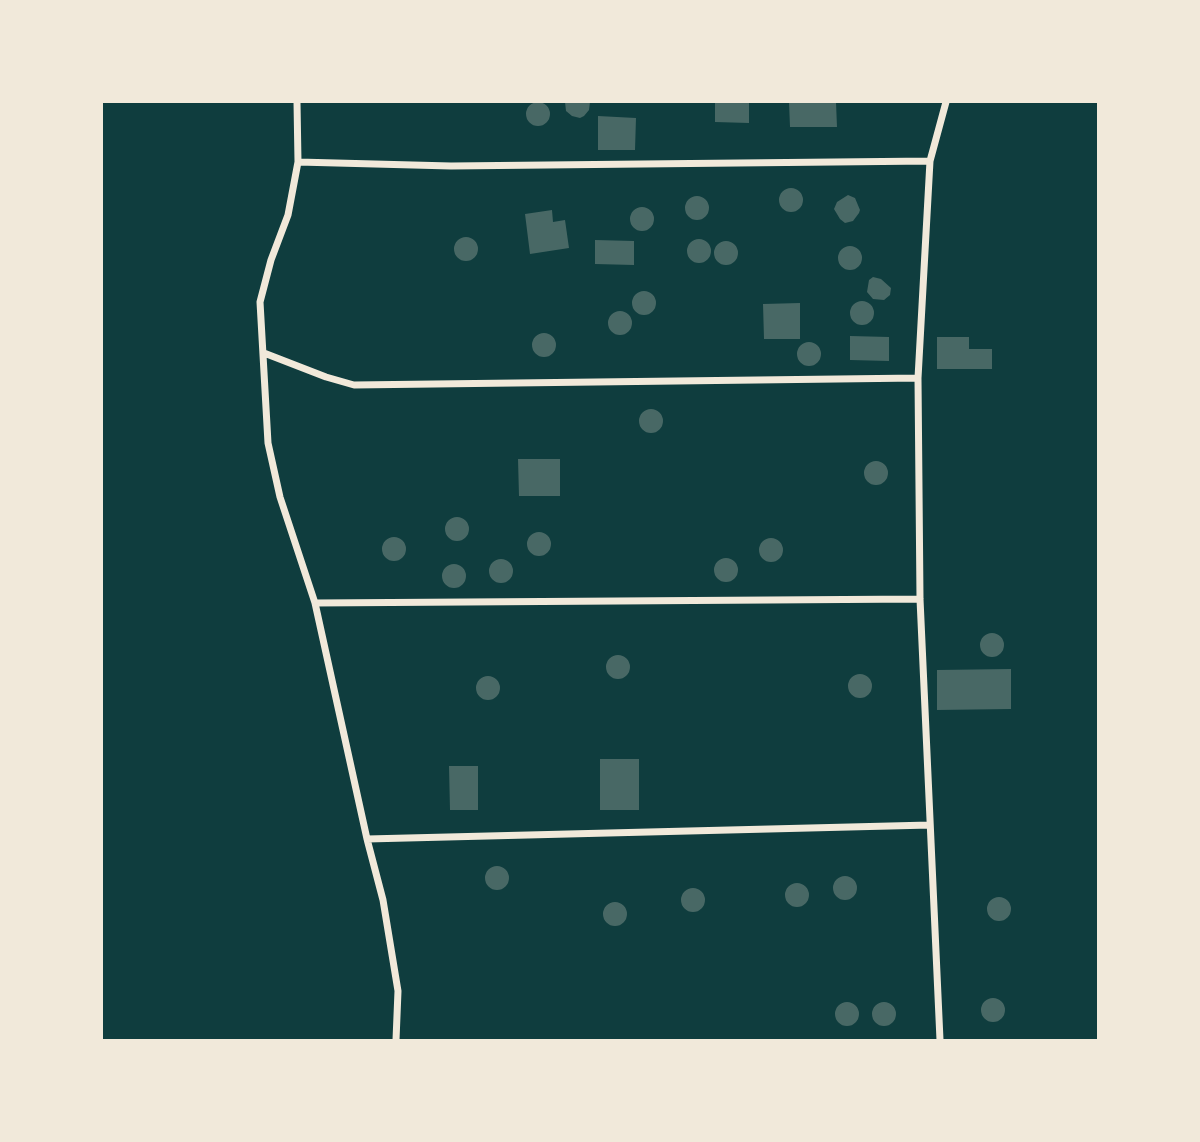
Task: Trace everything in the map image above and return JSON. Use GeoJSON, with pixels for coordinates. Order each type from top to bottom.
{"type":"FeatureCollection","features":[{"type":"Feature","properties":{"kind":"street"},"geometry":{"type":"LineString","coordinates":[[297,102],[298,162],[288,215],[271,260],[260,302],[268,443],[280,497],[315,603],[383,900],[398,991],[397,1041]]}},
{"type":"Feature","properties":{"kind":"street"},"geometry":{"type":"LineString","coordinates":[[940,1041],[920,598],[918,378],[930,161],[946,102]]}},
{"type":"Feature","properties":{"kind":"street"},"geometry":{"type":"LineString","coordinates":[[298,162],[451,166],[930,161]]}},
{"type":"Feature","properties":{"kind":"street"},"geometry":{"type":"LineString","coordinates":[[264,354],[326,377],[354,384],[918,378]]}},
{"type":"Feature","properties":{"kind":"street"},"geometry":{"type":"LineString","coordinates":[[315,603],[920,598]]}},
{"type":"Feature","properties":{"kind":"street"},"geometry":{"type":"LineString","coordinates":[[367,839],[930,825]]}},
{"type":"Feature","properties":{"kind":"building"},"geometry":{"type":"Polygon","coordinates":[[[538,102],[547,105],[550,114],[547,123],[538,126],[529,123],[526,114],[529,105],[538,102]]]}},
{"type":"Feature","properties":{"kind":"building"},"geometry":{"type":"Polygon","coordinates":[[[565,102],[590,102],[589,110],[580,118],[572,116],[566,111],[565,102]]]}},
{"type":"Feature","properties":{"kind":"building"},"geometry":{"type":"Polygon","coordinates":[[[715,102],[749,102],[749,123],[715,122],[715,102]]]}},
{"type":"Feature","properties":{"kind":"building"},"geometry":{"type":"Polygon","coordinates":[[[789,102],[836,102],[837,127],[790,127],[789,102]]]}},
{"type":"Feature","properties":{"kind":"building"},"geometry":{"type":"Polygon","coordinates":[[[598,116],[636,118],[635,150],[598,150],[598,116]]]}},
{"type":"Feature","properties":{"kind":"building"},"geometry":{"type":"Polygon","coordinates":[[[786,188],[796,188],[803,195],[803,205],[796,212],[786,212],[779,205],[779,195],[786,188]]]}},
{"type":"Feature","properties":{"kind":"building"},"geometry":{"type":"Polygon","coordinates":[[[848,195],[855,198],[860,210],[853,221],[845,223],[834,209],[837,202],[848,195]]]}},
{"type":"Feature","properties":{"kind":"building"},"geometry":{"type":"Polygon","coordinates":[[[697,196],[706,199],[709,208],[706,217],[697,220],[688,217],[685,208],[688,199],[697,196]]]}},
{"type":"Feature","properties":{"kind":"building"},"geometry":{"type":"Polygon","coordinates":[[[637,207],[647,207],[654,214],[654,224],[647,231],[637,231],[630,224],[630,214],[637,207]]]}},
{"type":"Feature","properties":{"kind":"building"},"geometry":{"type":"Polygon","coordinates":[[[552,210],[553,222],[565,220],[569,248],[530,254],[525,214],[552,210]]]}},
{"type":"Feature","properties":{"kind":"building"},"geometry":{"type":"Polygon","coordinates":[[[466,237],[475,240],[478,249],[475,258],[466,261],[457,258],[454,249],[457,240],[466,237]]]}},
{"type":"Feature","properties":{"kind":"building"},"geometry":{"type":"Polygon","coordinates":[[[699,239],[708,242],[711,251],[708,260],[699,263],[690,260],[687,251],[690,242],[699,239]]]}},
{"type":"Feature","properties":{"kind":"building"},"geometry":{"type":"Polygon","coordinates":[[[595,240],[634,241],[634,265],[595,264],[595,240]]]}},
{"type":"Feature","properties":{"kind":"building"},"geometry":{"type":"Polygon","coordinates":[[[726,241],[735,244],[738,253],[735,262],[726,265],[717,262],[714,253],[717,244],[726,241]]]}},
{"type":"Feature","properties":{"kind":"building"},"geometry":{"type":"Polygon","coordinates":[[[850,246],[861,253],[862,258],[855,269],[850,270],[839,263],[838,258],[845,247],[850,246]]]}},
{"type":"Feature","properties":{"kind":"building"},"geometry":{"type":"Polygon","coordinates":[[[873,277],[881,279],[891,288],[890,295],[884,300],[873,299],[867,292],[869,280],[873,277]]]}},
{"type":"Feature","properties":{"kind":"building"},"geometry":{"type":"Polygon","coordinates":[[[644,291],[653,294],[656,303],[653,312],[644,315],[635,312],[632,303],[635,294],[644,291]]]}},
{"type":"Feature","properties":{"kind":"building"},"geometry":{"type":"Polygon","coordinates":[[[862,301],[871,304],[874,313],[871,322],[862,325],[853,322],[850,313],[853,304],[862,301]]]}},
{"type":"Feature","properties":{"kind":"building"},"geometry":{"type":"Polygon","coordinates":[[[800,303],[800,339],[764,339],[763,304],[800,303]]]}},
{"type":"Feature","properties":{"kind":"building"},"geometry":{"type":"Polygon","coordinates":[[[620,311],[629,314],[632,323],[629,332],[620,335],[611,332],[608,323],[611,314],[620,311]]]}},
{"type":"Feature","properties":{"kind":"building"},"geometry":{"type":"Polygon","coordinates":[[[544,333],[553,336],[556,345],[553,354],[544,357],[535,354],[532,345],[535,336],[544,333]]]}},
{"type":"Feature","properties":{"kind":"building"},"geometry":{"type":"Polygon","coordinates":[[[850,336],[889,337],[889,361],[850,360],[850,336]]]}},
{"type":"Feature","properties":{"kind":"building"},"geometry":{"type":"Polygon","coordinates":[[[937,337],[969,337],[969,349],[992,349],[992,369],[937,369],[937,337]]]}},
{"type":"Feature","properties":{"kind":"building"},"geometry":{"type":"Polygon","coordinates":[[[809,342],[818,345],[821,354],[818,363],[809,366],[800,363],[797,354],[800,345],[809,342]]]}},
{"type":"Feature","properties":{"kind":"building"},"geometry":{"type":"Polygon","coordinates":[[[651,409],[660,412],[663,421],[660,430],[651,433],[642,430],[639,421],[642,412],[651,409]]]}},
{"type":"Feature","properties":{"kind":"building"},"geometry":{"type":"Polygon","coordinates":[[[518,459],[560,459],[560,496],[519,496],[518,459]]]}},
{"type":"Feature","properties":{"kind":"building"},"geometry":{"type":"Polygon","coordinates":[[[876,461],[885,464],[888,473],[885,482],[876,485],[867,482],[864,473],[867,464],[876,461]]]}},
{"type":"Feature","properties":{"kind":"building"},"geometry":{"type":"Polygon","coordinates":[[[457,517],[466,520],[469,529],[466,538],[457,541],[448,538],[445,529],[448,520],[457,517]]]}},
{"type":"Feature","properties":{"kind":"building"},"geometry":{"type":"Polygon","coordinates":[[[539,532],[548,535],[551,544],[548,553],[539,556],[530,553],[527,544],[530,535],[539,532]]]}},
{"type":"Feature","properties":{"kind":"building"},"geometry":{"type":"Polygon","coordinates":[[[394,537],[403,540],[406,549],[403,558],[394,561],[385,558],[382,549],[385,540],[394,537]]]}},
{"type":"Feature","properties":{"kind":"building"},"geometry":{"type":"Polygon","coordinates":[[[771,538],[780,541],[783,550],[780,559],[771,562],[762,559],[759,550],[762,541],[771,538]]]}},
{"type":"Feature","properties":{"kind":"building"},"geometry":{"type":"Polygon","coordinates":[[[726,558],[735,561],[738,570],[735,579],[726,582],[717,579],[714,570],[717,561],[726,558]]]}},
{"type":"Feature","properties":{"kind":"building"},"geometry":{"type":"Polygon","coordinates":[[[501,559],[510,562],[513,571],[510,580],[501,583],[492,580],[489,571],[492,562],[501,559]]]}},
{"type":"Feature","properties":{"kind":"building"},"geometry":{"type":"Polygon","coordinates":[[[454,564],[463,567],[466,576],[463,585],[454,588],[445,585],[442,576],[445,567],[454,564]]]}},
{"type":"Feature","properties":{"kind":"building"},"geometry":{"type":"Polygon","coordinates":[[[992,633],[1001,636],[1004,645],[1001,654],[992,657],[983,654],[980,645],[983,636],[992,633]]]}},
{"type":"Feature","properties":{"kind":"building"},"geometry":{"type":"Polygon","coordinates":[[[618,655],[627,658],[630,667],[627,676],[618,679],[609,676],[606,667],[609,658],[618,655]]]}},
{"type":"Feature","properties":{"kind":"building"},"geometry":{"type":"Polygon","coordinates":[[[1011,669],[1011,709],[937,710],[937,670],[1011,669]]]}},
{"type":"Feature","properties":{"kind":"building"},"geometry":{"type":"Polygon","coordinates":[[[860,674],[869,677],[872,686],[869,695],[860,698],[851,695],[848,686],[851,677],[860,674]]]}},
{"type":"Feature","properties":{"kind":"building"},"geometry":{"type":"Polygon","coordinates":[[[488,676],[497,679],[500,688],[497,697],[488,700],[479,697],[476,688],[479,679],[488,676]]]}},
{"type":"Feature","properties":{"kind":"building"},"geometry":{"type":"Polygon","coordinates":[[[600,759],[639,759],[639,810],[600,810],[600,759]]]}},
{"type":"Feature","properties":{"kind":"building"},"geometry":{"type":"Polygon","coordinates":[[[449,766],[478,766],[478,810],[450,810],[449,766]]]}},
{"type":"Feature","properties":{"kind":"building"},"geometry":{"type":"Polygon","coordinates":[[[497,866],[506,869],[509,878],[506,887],[497,890],[488,887],[485,878],[488,869],[497,866]]]}},
{"type":"Feature","properties":{"kind":"building"},"geometry":{"type":"Polygon","coordinates":[[[845,876],[854,879],[857,888],[854,897],[845,900],[836,897],[833,888],[836,879],[845,876]]]}},
{"type":"Feature","properties":{"kind":"building"},"geometry":{"type":"Polygon","coordinates":[[[797,883],[806,886],[809,895],[806,904],[797,907],[788,904],[785,895],[788,886],[797,883]]]}},
{"type":"Feature","properties":{"kind":"building"},"geometry":{"type":"Polygon","coordinates":[[[693,888],[702,891],[705,900],[702,909],[693,912],[684,909],[681,900],[684,891],[693,888]]]}},
{"type":"Feature","properties":{"kind":"building"},"geometry":{"type":"Polygon","coordinates":[[[999,897],[1008,900],[1011,909],[1008,918],[999,921],[990,918],[987,909],[990,900],[999,897]]]}},
{"type":"Feature","properties":{"kind":"building"},"geometry":{"type":"Polygon","coordinates":[[[615,902],[624,905],[627,914],[624,923],[615,926],[606,923],[603,914],[606,905],[615,902]]]}},
{"type":"Feature","properties":{"kind":"building"},"geometry":{"type":"Polygon","coordinates":[[[993,998],[1002,1001],[1005,1010],[1002,1019],[993,1022],[984,1019],[981,1010],[984,1001],[993,998]]]}},
{"type":"Feature","properties":{"kind":"building"},"geometry":{"type":"Polygon","coordinates":[[[847,1002],[856,1005],[859,1014],[856,1023],[847,1026],[838,1023],[835,1014],[838,1005],[847,1002]]]}},
{"type":"Feature","properties":{"kind":"building"},"geometry":{"type":"Polygon","coordinates":[[[884,1002],[893,1005],[896,1014],[893,1023],[884,1026],[875,1023],[872,1014],[875,1005],[884,1002]]]}}]}
